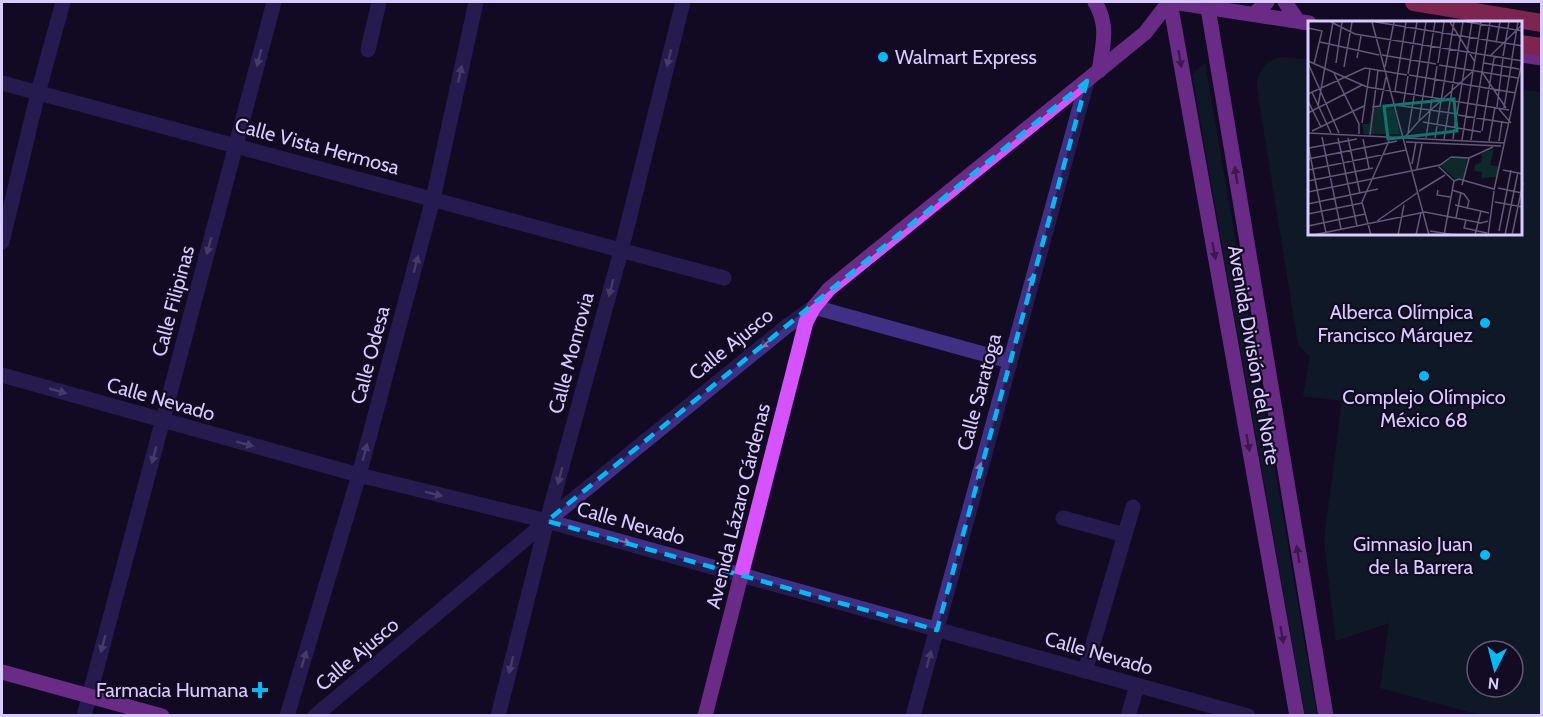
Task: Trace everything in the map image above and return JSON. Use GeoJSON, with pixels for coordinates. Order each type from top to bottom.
{"type":"FeatureCollection","features":[{"type":"Feature","properties":{"kind":"highway"},"geometry":{"type":"LineString","coordinates":[[1414,2],[1542,23]]}},
{"type":"Feature","properties":{"kind":"highway"},"geometry":{"type":"LineString","coordinates":[[1522,44],[1542,47]]}},
{"type":"Feature","properties":{"kind":"main road"},"geometry":{"type":"LineString","coordinates":[[1095,2],[1102,14],[1104,24],[1099,71]]}},
{"type":"Feature","properties":{"kind":"main road"},"geometry":{"type":"LineString","coordinates":[[1171,2],[1208,4],[1303,22]]}},
{"type":"Feature","properties":{"kind":"main road","name":"Calle Ajusco"},"geometry":{"type":"LineString","coordinates":[[814,307],[829,290],[1145,33],[1171,2]]}},
{"type":"Feature","properties":{"kind":"main road","name":"Avenida División del Norte"},"geometry":{"type":"LineString","coordinates":[[1171,2],[1297,716]]}},
{"type":"Feature","properties":{"kind":"main road"},"geometry":{"type":"LineString","coordinates":[[1254,14],[1266,2]]}},
{"type":"Feature","properties":{"kind":"main road"},"geometry":{"type":"LineString","coordinates":[[1286,2],[1303,22]]}},
{"type":"Feature","properties":{"kind":"main road","name":"Avenida División del Norte"},"geometry":{"type":"LineString","coordinates":[[1208,4],[1326,716]]}},
{"type":"Feature","properties":{"kind":"main road"},"geometry":{"type":"LineString","coordinates":[[1522,55],[1542,58]]}},
{"type":"Feature","properties":{"kind":"main road","name":"Avenida Lázaro Cárdenas"},"geometry":{"type":"LineString","coordinates":[[705,716],[807,322],[814,307]]}},
{"type":"Feature","properties":{"kind":"main road"},"geometry":{"type":"LineString","coordinates":[[2,672],[162,716]]}},
{"type":"Feature","properties":{"kind":"street"},"geometry":{"type":"LineString","coordinates":[[2,242],[38,93],[63,2]]}},
{"type":"Feature","properties":{"kind":"street","name":"Calle Filipinas"},"geometry":{"type":"LineString","coordinates":[[84,716],[274,2]]}},
{"type":"Feature","properties":{"kind":"street"},"geometry":{"type":"LineString","coordinates":[[368,50],[379,2]]}},
{"type":"Feature","properties":{"kind":"street","name":"Calle Odesa"},"geometry":{"type":"LineString","coordinates":[[287,716],[359,476],[434,199],[476,2]]}},
{"type":"Feature","properties":{"kind":"street","name":"Calle Monrovia"},"geometry":{"type":"LineString","coordinates":[[498,716],[547,521],[621,251],[683,2]]}},
{"type":"Feature","properties":{"kind":"street","name":"Calle Saratoga"},"geometry":{"type":"LineString","coordinates":[[913,716],[1087,81]]}},
{"type":"Feature","properties":{"kind":"street","name":"Calle Vista Hermosa"},"geometry":{"type":"LineString","coordinates":[[2,83],[724,278]]}},
{"type":"Feature","properties":{"kind":"street"},"geometry":{"type":"LineString","coordinates":[[814,307],[1009,360]]}},
{"type":"Feature","properties":{"kind":"street","name":"Calle Ajusco"},"geometry":{"type":"LineString","coordinates":[[315,716],[547,521],[787,326],[814,307]]}},
{"type":"Feature","properties":{"kind":"street","name":"Calle Nevado"},"geometry":{"type":"LineString","coordinates":[[2,375],[359,476],[547,521],[1248,716]]}},
{"type":"Feature","properties":{"kind":"street"},"geometry":{"type":"LineString","coordinates":[[1086,671],[1133,507]]}},
{"type":"Feature","properties":{"kind":"street"},"geometry":{"type":"LineString","coordinates":[[1063,518],[1125,535]]}},
{"type":"Feature","properties":{"kind":"street"},"geometry":{"type":"LineString","coordinates":[[1128,716],[1137,686]]}},
{"type":"Feature","properties":{"kind":"highlighted area"},"geometry":{"type":"Polygon","coordinates":[[[1087,81],[937,630],[547,521],[1087,81]]]}},
{"type":"Feature","properties":{"kind":"green space","name":"Complejo Olímpico México 68"},"geometry":{"type":"Polygon","coordinates":[[[1285,57],[1308,60],[1308,236],[1522,236],[1522,90],[1541,92],[1541,715],[1480,715],[1380,688],[1389,623],[1336,641],[1324,541],[1342,401],[1303,396],[1310,357],[1298,344],[1257,88],[1261,71],[1268,63],[1285,57]]]}},
{"type":"Feature","properties":{"kind":"green space"},"geometry":{"type":"Polygon","coordinates":[[[1205,63],[1317,715],[1305,715],[1192,74],[1205,63]]]}},
{"type":"Feature","properties":{"kind":"place","name":"Walmart Express"},"geometry":{"type":"Point","coordinates":[883,57]}},
{"type":"Feature","properties":{"kind":"place","name":"Alberca Olímpica Francisco Márquez"},"geometry":{"type":"Point","coordinates":[1485,323]}},
{"type":"Feature","properties":{"kind":"place","name":"Complejo Olímpico México 68"},"geometry":{"type":"Point","coordinates":[1424,376]}},
{"type":"Feature","properties":{"kind":"place","name":"Gimnasio Juan de la Barrera"},"geometry":{"type":"Point","coordinates":[1485,555]}},
{"type":"Feature","properties":{"kind":"place","name":"Farmacia Humana"},"geometry":{"type":"Point","coordinates":[260,690]}}]}
